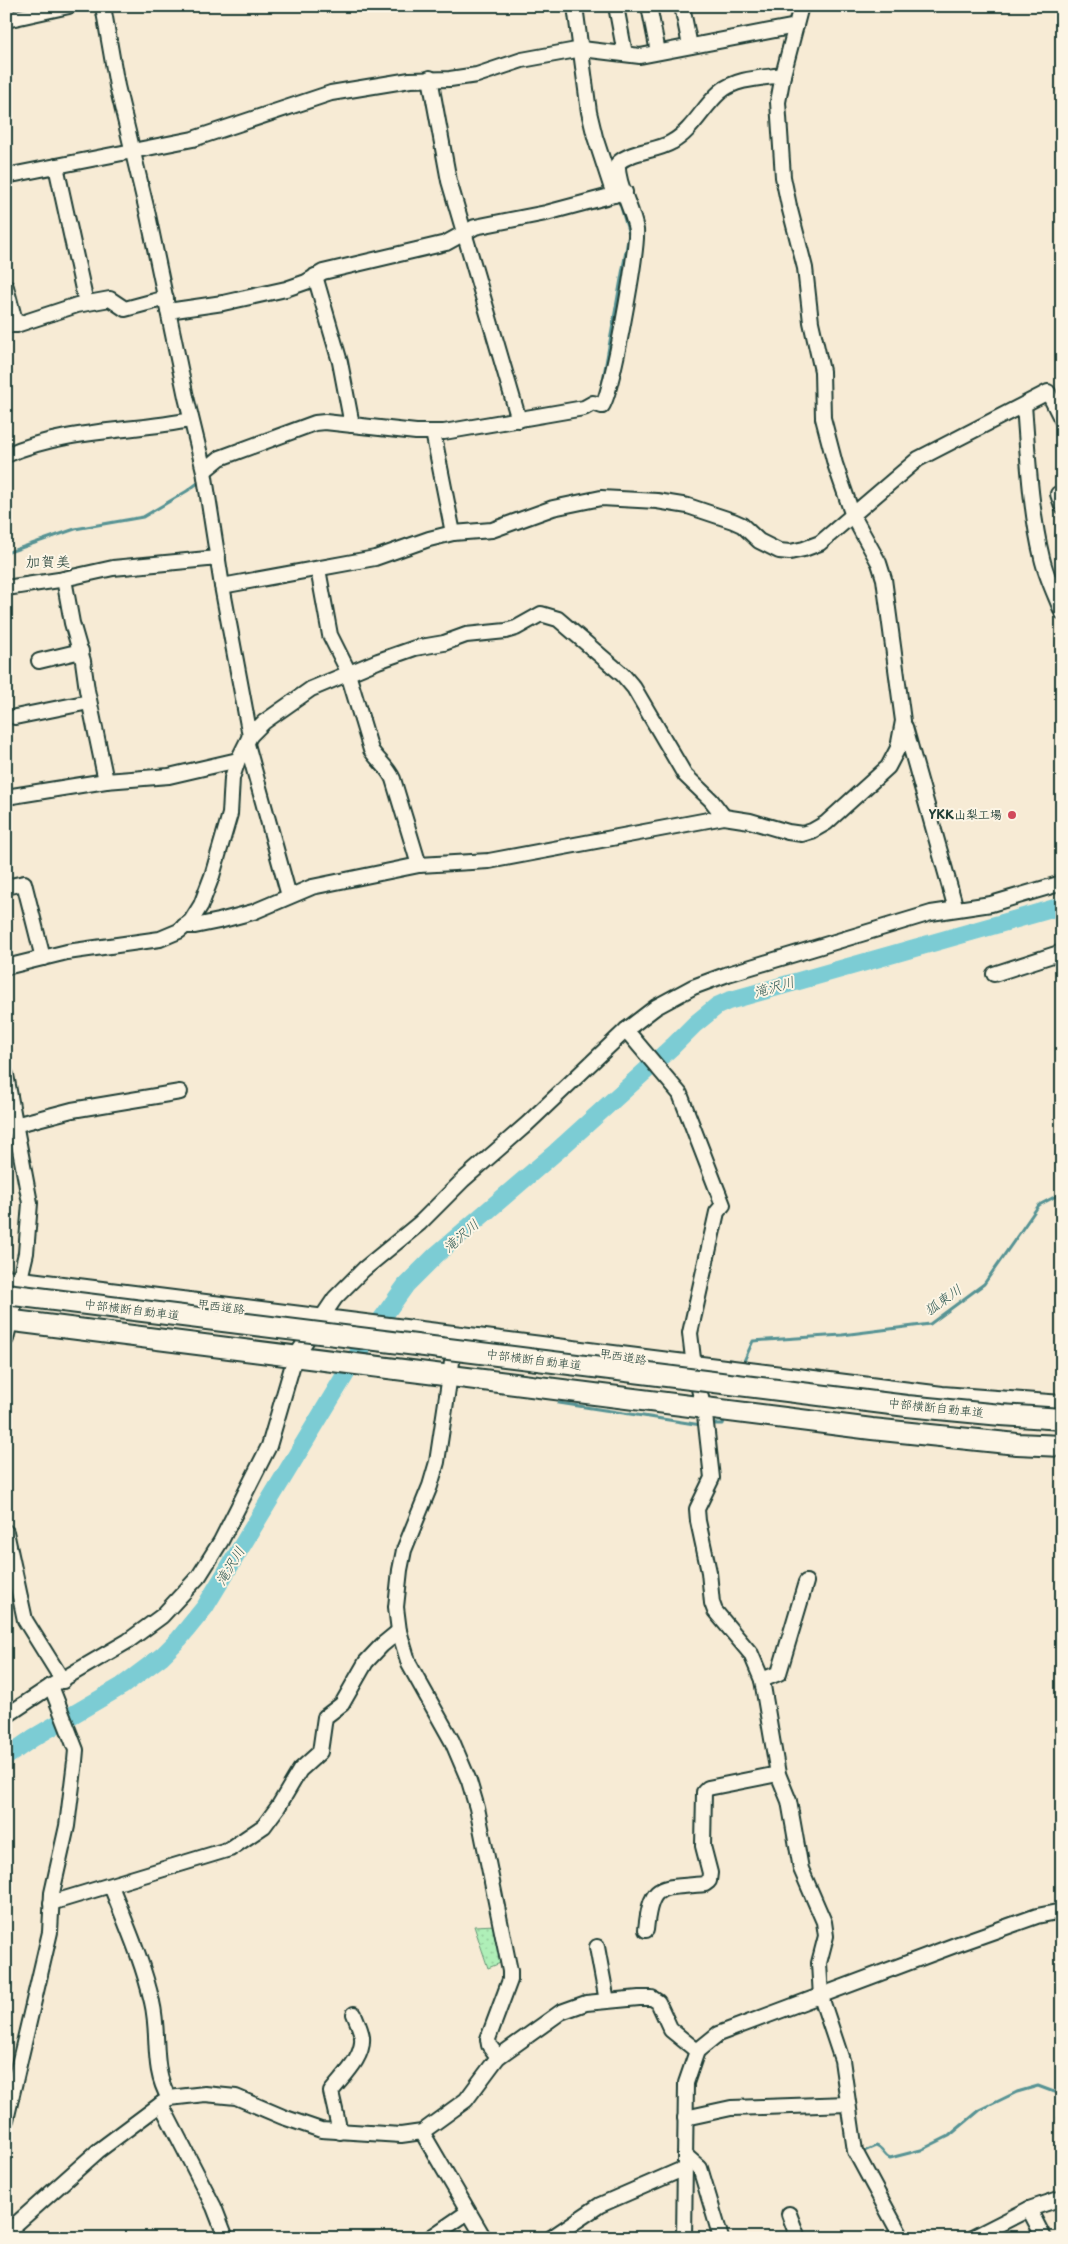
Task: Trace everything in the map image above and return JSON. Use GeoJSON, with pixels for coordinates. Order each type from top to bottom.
{"type":"FeatureCollection","features":[{"type":"Feature","properties":{"kind":"highway","name":"甲西道路"},"geometry":{"type":"LineString","coordinates":[[11,1285],[341,1322],[942,1397],[1062,1406]]}},
{"type":"Feature","properties":{"kind":"highway","name":"中部横断自動車道"},"geometry":{"type":"LineString","coordinates":[[11,1285],[907,1406],[1062,1419]]}},
{"type":"Feature","properties":{"kind":"highway"},"geometry":{"type":"LineString","coordinates":[[7,1331],[296,1357],[704,1412],[944,1437],[1062,1446]]}},
{"type":"Feature","properties":{"kind":"street"},"geometry":{"type":"LineString","coordinates":[[6,20],[69,6]]}},
{"type":"Feature","properties":{"kind":"street"},"geometry":{"type":"LineString","coordinates":[[103,6],[117,86],[204,476],[249,740],[290,896]]}},
{"type":"Feature","properties":{"kind":"street"},"geometry":{"type":"LineString","coordinates":[[204,476],[220,458],[306,425],[325,422],[434,436],[605,404],[635,251],[636,230],[595,137],[586,91],[584,49],[575,6]]}},
{"type":"Feature","properties":{"kind":"street"},"geometry":{"type":"LineString","coordinates":[[616,6],[625,54]]}},
{"type":"Feature","properties":{"kind":"street"},"geometry":{"type":"LineString","coordinates":[[648,6],[658,52]]}},
{"type":"Feature","properties":{"kind":"street"},"geometry":{"type":"LineString","coordinates":[[682,6],[690,46]]}},
{"type":"Feature","properties":{"kind":"street"},"geometry":{"type":"LineString","coordinates":[[801,6],[778,102],[783,177],[805,268],[811,322],[822,371],[823,418],[835,464],[853,516],[878,563],[884,579],[903,721],[956,909]]}},
{"type":"Feature","properties":{"kind":"street"},"geometry":{"type":"LineString","coordinates":[[6,176],[133,151],[221,131],[331,93],[410,80],[450,79],[477,75],[522,60],[584,49],[640,56],[796,26]]}},
{"type":"Feature","properties":{"kind":"street"},"geometry":{"type":"LineString","coordinates":[[619,194],[618,163],[624,158],[673,142],[720,92],[731,86],[743,81],[783,75]]}},
{"type":"Feature","properties":{"kind":"street"},"geometry":{"type":"LineString","coordinates":[[430,78],[449,181],[519,420]]}},
{"type":"Feature","properties":{"kind":"street"},"geometry":{"type":"LineString","coordinates":[[56,166],[86,303]]}},
{"type":"Feature","properties":{"kind":"street"},"geometry":{"type":"LineString","coordinates":[[6,287],[11,325],[86,303],[110,299],[125,309],[223,303],[286,289],[306,282],[323,272],[446,243],[475,227],[546,213],[619,194]]}},
{"type":"Feature","properties":{"kind":"street"},"geometry":{"type":"LineString","coordinates":[[315,276],[340,362],[352,425]]}},
{"type":"Feature","properties":{"kind":"street"},"geometry":{"type":"LineString","coordinates":[[222,586],[375,558],[429,539],[453,533],[492,530],[578,501],[624,498],[688,506],[733,521],[769,547],[790,552],[820,543],[918,460],[1048,392],[1062,420]]}},
{"type":"Feature","properties":{"kind":"street"},"geometry":{"type":"LineString","coordinates":[[1024,405],[1036,532],[1043,560],[1062,612]]}},
{"type":"Feature","properties":{"kind":"street"},"geometry":{"type":"LineString","coordinates":[[6,456],[63,437],[96,431],[157,426],[191,420]]}},
{"type":"Feature","properties":{"kind":"street"},"geometry":{"type":"LineString","coordinates":[[434,436],[453,533]]}},
{"type":"Feature","properties":{"kind":"street"},"geometry":{"type":"LineString","coordinates":[[6,588],[64,579],[114,568],[218,558]]}},
{"type":"Feature","properties":{"kind":"street"},"geometry":{"type":"LineString","coordinates":[[318,569],[330,635],[348,673],[368,744],[376,758],[385,765],[393,779],[419,865]]}},
{"type":"Feature","properties":{"kind":"street"},"geometry":{"type":"LineString","coordinates":[[64,579],[72,623],[81,651],[89,702],[106,781]]}},
{"type":"Feature","properties":{"kind":"street"},"geometry":{"type":"LineString","coordinates":[[6,967],[67,952],[160,938],[184,926],[191,920],[201,905],[212,876],[230,814],[232,778],[238,760],[249,740],[264,722],[311,689],[415,648],[444,643],[476,632],[506,631],[516,628],[541,614],[551,616],[623,675],[634,688],[685,775],[711,800],[724,817]]}},
{"type":"Feature","properties":{"kind":"street"},"geometry":{"type":"LineString","coordinates":[[39,661],[81,651]]}},
{"type":"Feature","properties":{"kind":"street"},"geometry":{"type":"LineString","coordinates":[[15,717],[89,702]]}},
{"type":"Feature","properties":{"kind":"street"},"geometry":{"type":"LineString","coordinates":[[184,926],[194,926],[253,912],[312,887],[419,865],[489,861],[724,817],[744,819],[788,832],[802,834],[826,823],[888,767],[898,748],[903,721]]}},
{"type":"Feature","properties":{"kind":"street"},"geometry":{"type":"LineString","coordinates":[[6,797],[106,781],[169,776],[238,760]]}},
{"type":"Feature","properties":{"kind":"street"},"geometry":{"type":"LineString","coordinates":[[6,887],[24,883],[43,958]]}},
{"type":"Feature","properties":{"kind":"street"},"geometry":{"type":"LineString","coordinates":[[6,1716],[128,1641],[156,1621],[198,1576],[221,1540],[268,1446],[296,1357],[335,1298],[364,1270],[420,1223],[462,1180],[630,1034],[656,1007],[694,987],[720,977],[931,913],[1010,899],[1062,883]]}},
{"type":"Feature","properties":{"kind":"street"},"geometry":{"type":"LineString","coordinates":[[994,974],[1062,952]]}},
{"type":"Feature","properties":{"kind":"street"},"geometry":{"type":"LineString","coordinates":[[630,1034],[680,1094],[723,1205],[717,1212],[690,1334],[694,1366],[708,1434],[712,1478],[697,1509],[709,1572],[712,1603],[714,1611],[751,1654],[762,1680],[778,1774],[789,1801],[801,1869],[824,1922],[826,1936],[819,1964],[821,1997],[842,2060],[855,2151],[902,2238]]}},
{"type":"Feature","properties":{"kind":"street"},"geometry":{"type":"LineString","coordinates":[[6,1075],[10,1126],[30,1203],[26,1254],[11,1285],[7,1331]]}},
{"type":"Feature","properties":{"kind":"street"},"geometry":{"type":"LineString","coordinates":[[10,1126],[72,1110],[180,1092]]}},
{"type":"Feature","properties":{"kind":"street"},"geometry":{"type":"LineString","coordinates":[[456,1336],[437,1462],[430,1486],[404,1550],[396,1607],[399,1631],[409,1664],[416,1680],[438,1714],[464,1765],[477,1808],[510,1970],[510,1980],[488,2039],[489,2045],[498,2057]]}},
{"type":"Feature","properties":{"kind":"street"},"geometry":{"type":"LineString","coordinates":[[6,1532],[24,1620],[55,1686],[76,1750],[67,1826],[52,1893],[50,1932],[6,2120]]}},
{"type":"Feature","properties":{"kind":"street"},"geometry":{"type":"LineString","coordinates":[[762,1680],[779,1673],[806,1582]]}},
{"type":"Feature","properties":{"kind":"street"},"geometry":{"type":"LineString","coordinates":[[51,1903],[230,1849],[264,1826],[278,1807],[300,1770],[320,1752],[325,1717],[342,1704],[366,1662],[399,1631]]}},
{"type":"Feature","properties":{"kind":"street"},"geometry":{"type":"LineString","coordinates":[[646,1930],[649,1905],[654,1894],[661,1889],[706,1884],[709,1881],[710,1873],[703,1846],[704,1792],[708,1788],[778,1774]]}},
{"type":"Feature","properties":{"kind":"street"},"geometry":{"type":"LineString","coordinates":[[111,1886],[150,1995],[156,2026],[156,2050],[165,2101],[214,2207],[226,2238]]}},
{"type":"Feature","properties":{"kind":"street"},"geometry":{"type":"LineString","coordinates":[[684,2238],[686,2083],[697,2052],[718,2034],[821,1997],[958,1944],[1037,1916],[1062,1911]]}},
{"type":"Feature","properties":{"kind":"street"},"geometry":{"type":"LineString","coordinates":[[597,1947],[607,2002]]}},
{"type":"Feature","properties":{"kind":"street"},"geometry":{"type":"LineString","coordinates":[[6,2233],[98,2151],[165,2101],[205,2094],[236,2097],[321,2130],[401,2135],[422,2132],[466,2100],[498,2057],[561,2012],[586,2003],[652,1998],[658,2002],[671,2030],[697,2052]]}},
{"type":"Feature","properties":{"kind":"street"},"geometry":{"type":"LineString","coordinates":[[340,2132],[332,2092],[359,2056],[362,2046],[362,2035],[354,2014]]}},
{"type":"Feature","properties":{"kind":"street"},"geometry":{"type":"LineString","coordinates":[[685,2118],[731,2108],[848,2104]]}},
{"type":"Feature","properties":{"kind":"street"},"geometry":{"type":"LineString","coordinates":[[422,2132],[484,2238]]}},
{"type":"Feature","properties":{"kind":"street"},"geometry":{"type":"LineString","coordinates":[[551,2238],[600,2204],[685,2162],[700,2168],[721,2238]]}},
{"type":"Feature","properties":{"kind":"street"},"geometry":{"type":"LineString","coordinates":[[972,2238],[1029,2209],[1062,2198]]}},
{"type":"Feature","properties":{"kind":"street"},"geometry":{"type":"LineString","coordinates":[[1029,2209],[1044,2238]]}},
{"type":"Feature","properties":{"kind":"street"},"geometry":{"type":"LineString","coordinates":[[430,2238],[468,2212]]}},
{"type":"Feature","properties":{"kind":"street"},"geometry":{"type":"LineString","coordinates":[[789,2214],[798,2238]]}},
{"type":"Feature","properties":{"kind":"green space"},"geometry":{"type":"Polygon","coordinates":[[[496,1925],[503,1962],[488,1968],[474,1926],[496,1925]]]}},
{"type":"Feature","properties":{"kind":"waterway"},"geometry":{"type":"LineString","coordinates":[[602,386],[629,234],[618,197]]}},
{"type":"Feature","properties":{"kind":"waterway"},"geometry":{"type":"LineString","coordinates":[[6,553],[75,529],[143,517],[202,480]]}},
{"type":"Feature","properties":{"kind":"waterway","name":"滝沢川"},"geometry":{"type":"LineString","coordinates":[[6,1757],[33,1738],[122,1686],[162,1656],[179,1639],[205,1607],[365,1342],[406,1285],[436,1255],[556,1152],[717,1006],[728,1001],[1062,906]]}},
{"type":"Feature","properties":{"kind":"waterway","name":"狐東川"},"geometry":{"type":"LineString","coordinates":[[744,1361],[753,1341],[842,1335],[930,1324],[984,1284],[1039,1205],[1062,1193]]}},
{"type":"Feature","properties":{"kind":"waterway","name":"狐東川"},"geometry":{"type":"LineString","coordinates":[[559,1403],[701,1425]]}},
{"type":"Feature","properties":{"kind":"waterway","name":"狐東川"},"geometry":{"type":"LineString","coordinates":[[710,1424],[723,1424],[725,1418]]}},
{"type":"Feature","properties":{"kind":"waterway"},"geometry":{"type":"LineString","coordinates":[[860,2153],[876,2146],[890,2158],[921,2150],[949,2136],[980,2110],[1017,2092],[1038,2086],[1062,2095]]}},
{"type":"Feature","properties":{"kind":"waterway"},"geometry":{"type":"LineString","coordinates":[[1062,2112],[1059,2118],[1062,2131]]}},
{"type":"Feature","properties":{"kind":"place","name":"YKK山梨工場"},"geometry":{"type":"Point","coordinates":[1012,815]}},
{"type":"Feature","properties":{"kind":"district","name":"加賀美"},"geometry":{"type":"Point","coordinates":[48,562]}}]}
